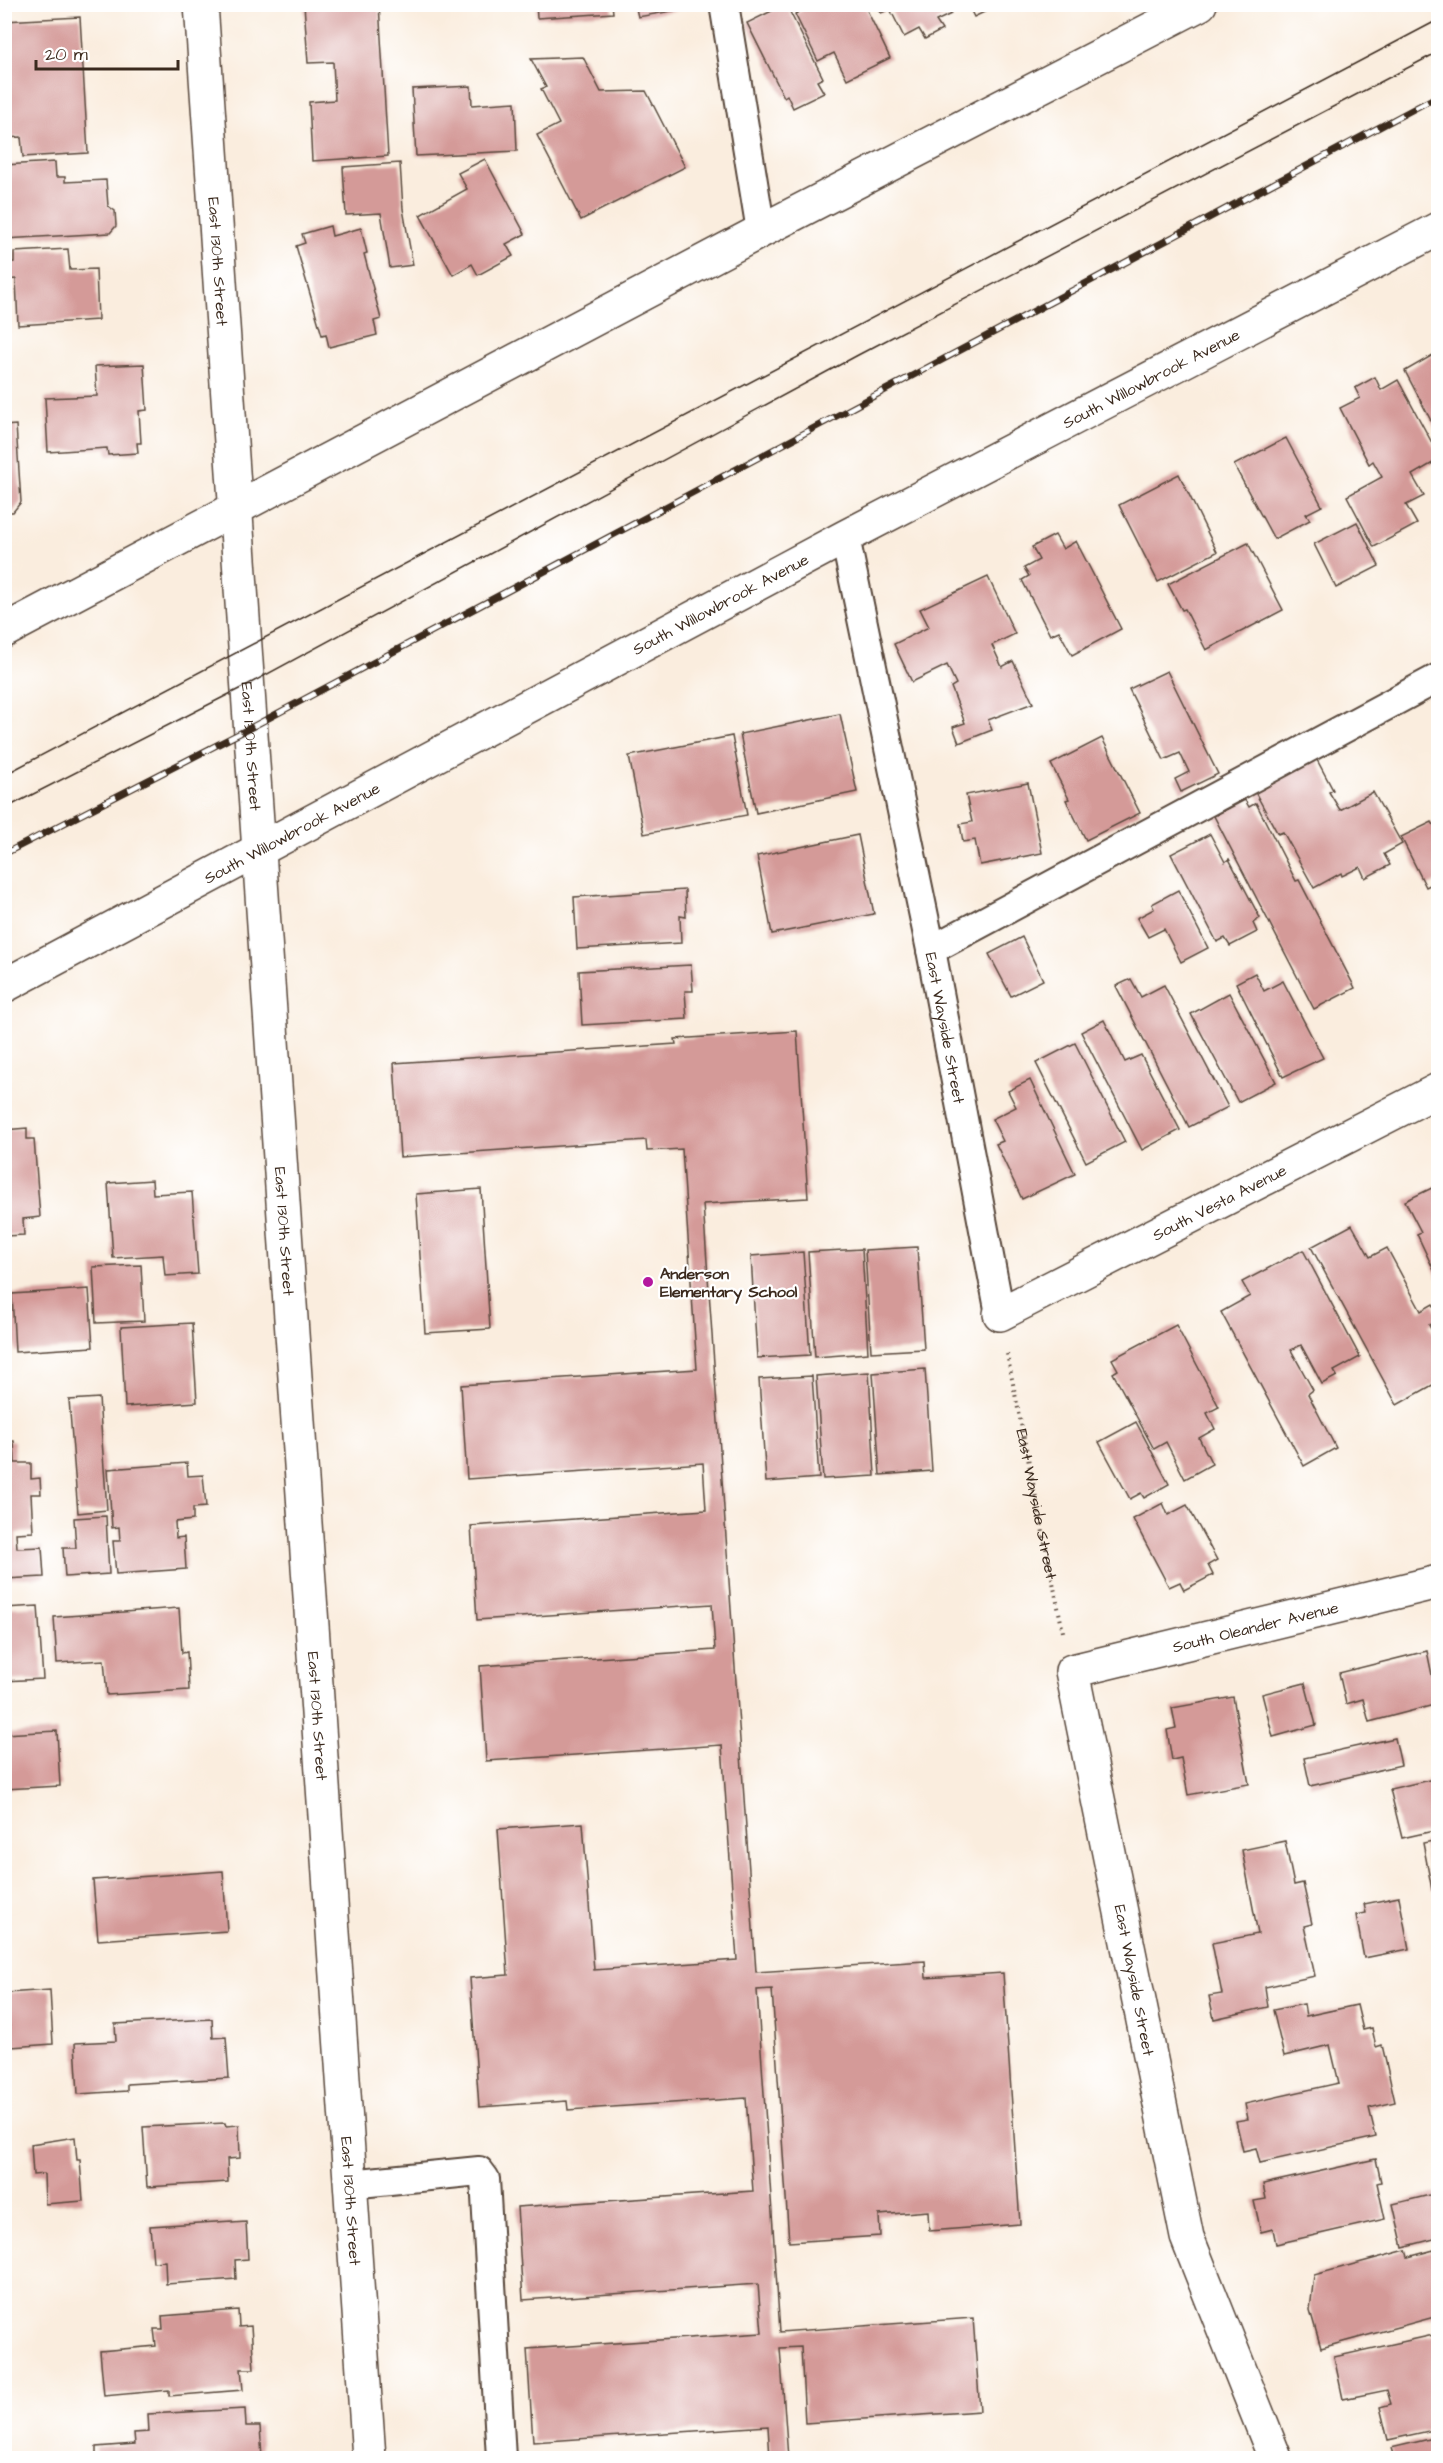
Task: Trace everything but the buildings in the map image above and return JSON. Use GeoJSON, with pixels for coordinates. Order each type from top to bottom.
{"type":"FeatureCollection","features":[{"type":"Feature","properties":{"kind":"street","name":"East 130th Street"},"geometry":{"type":"LineString","coordinates":[[201,4],[369,2458]]}},
{"type":"Feature","properties":{"kind":"street"},"geometry":{"type":"LineString","coordinates":[[4,630],[760,231],[1200,4]]}},
{"type":"Feature","properties":{"kind":"street","name":"South Willowbrook Avenue"},"geometry":{"type":"LineString","coordinates":[[4,986],[845,537],[1438,229]]}},
{"type":"Feature","properties":{"kind":"street","name":"South Vesta Avenue"},"geometry":{"type":"LineString","coordinates":[[1000,1314],[1438,1090]]}},
{"type":"Feature","properties":{"kind":"street","name":"South Oleander Avenue"},"geometry":{"type":"LineString","coordinates":[[1072,1671],[1438,1582]]}},
{"type":"Feature","properties":{"kind":"street","name":"East Wayside Street"},"geometry":{"type":"LineString","coordinates":[[1072,1671],[1187,2237],[1275,2458]]}},
{"type":"Feature","properties":{"kind":"lane"},"geometry":{"type":"LineString","coordinates":[[724,4],[760,231]]}},
{"type":"Feature","properties":{"kind":"lane","name":"East Wayside Street"},"geometry":{"type":"LineString","coordinates":[[845,537],[931,950],[1000,1314]]}},
{"type":"Feature","properties":{"kind":"lane"},"geometry":{"type":"LineString","coordinates":[[931,950],[1438,678]]}},
{"type":"Feature","properties":{"kind":"lane"},"geometry":{"type":"LineString","coordinates":[[350,2184],[479,2171],[485,2179],[501,2458]]}},
{"type":"Feature","properties":{"kind":"path","name":"East Wayside Street"},"geometry":{"type":"LineString","coordinates":[[1000,1314],[1056,1602],[1072,1671]]}},
{"type":"Feature","properties":{"kind":"tram line"},"geometry":{"type":"LineString","coordinates":[[4,775],[1438,20]]}},
{"type":"Feature","properties":{"kind":"tram line"},"geometry":{"type":"LineString","coordinates":[[4,809],[247,685],[858,355],[1438,52]]}},
{"type":"Feature","properties":{"kind":"railway"},"geometry":{"type":"LineString","coordinates":[[4,854],[250,728],[1438,96]]}},
{"type":"Feature","properties":{"kind":"place","name":"Anderson Elementary School"},"geometry":{"type":"Point","coordinates":[648,1282]}}]}
